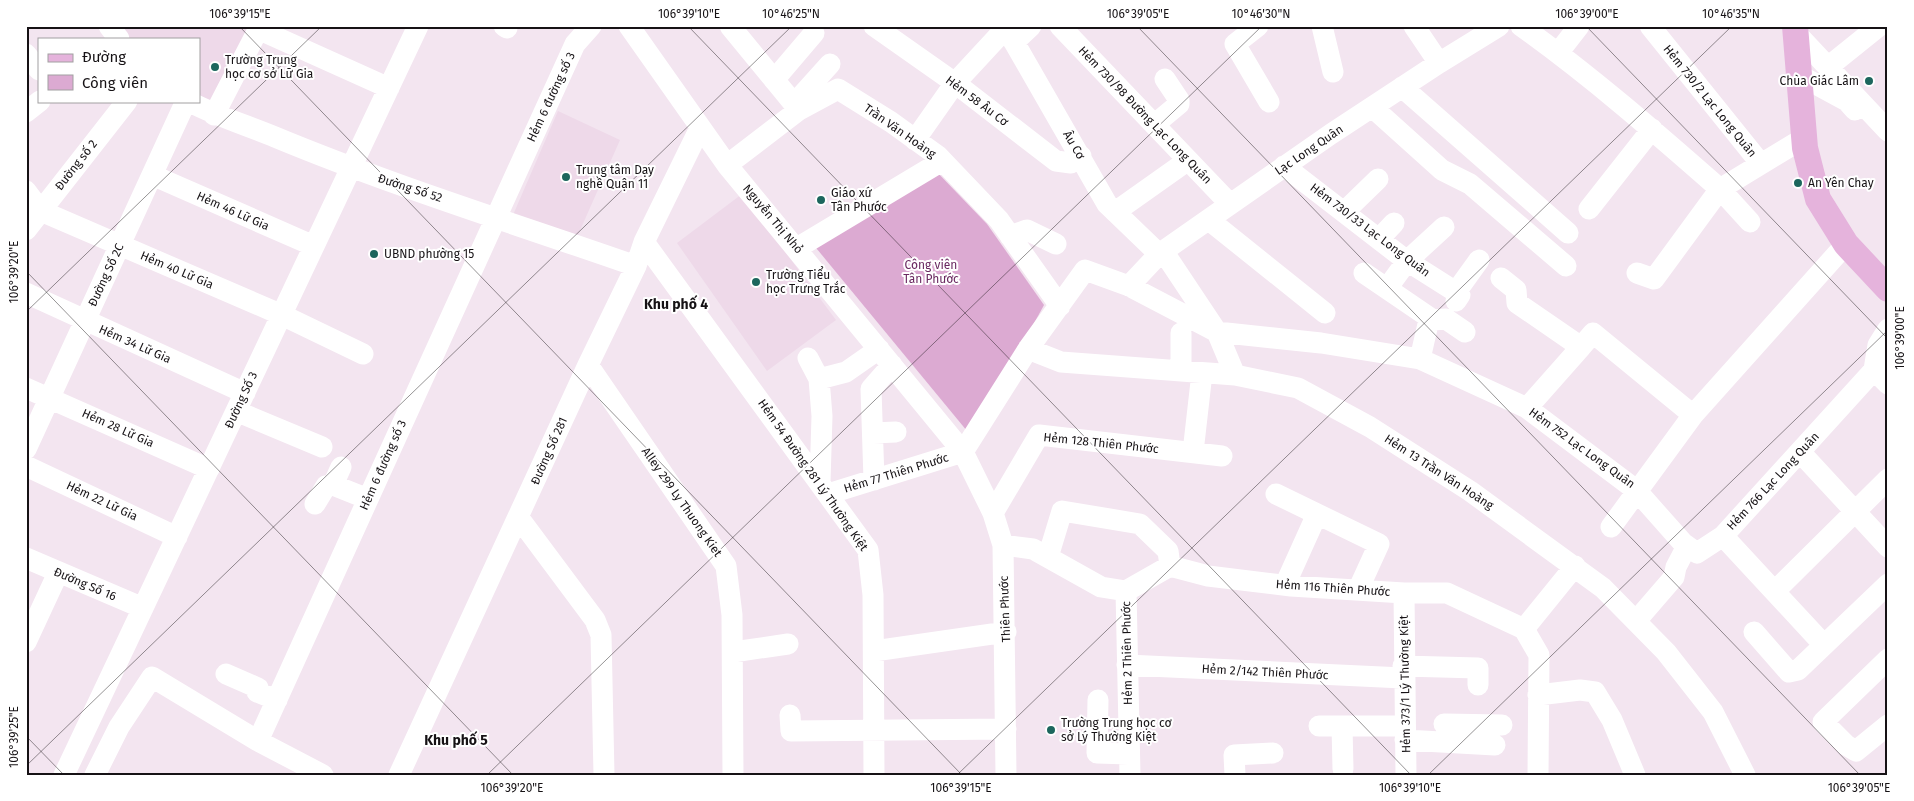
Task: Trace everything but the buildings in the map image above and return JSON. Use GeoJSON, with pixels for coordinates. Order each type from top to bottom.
{"type":"FeatureCollection","features":[{"type":"Feature","properties":{"kind":"main road"},"geometry":{"type":"LineString","coordinates":[[1795,29],[1804,138],[1818,199],[1846,244],[1888,289]]}},
{"type":"Feature","properties":{"kind":"street"},"geometry":{"type":"LineString","coordinates":[[109,26],[118,38]]}},
{"type":"Feature","properties":{"kind":"street","name":"Đường Số 3"},"geometry":{"type":"LineString","coordinates":[[64,775],[418,26]]}},
{"type":"Feature","properties":{"kind":"street","name":"Hẻm 6 đường số 3"},"geometry":{"type":"LineString","coordinates":[[258,741],[575,44],[591,26]]}},
{"type":"Feature","properties":{"kind":"street","name":"Nguyễn Thị Nhỏ"},"geometry":{"type":"LineString","coordinates":[[629,26],[728,165],[963,452]]}},
{"type":"Feature","properties":{"kind":"street"},"geometry":{"type":"LineString","coordinates":[[730,26],[797,107],[830,64]]}},
{"type":"Feature","properties":{"kind":"street","name":"Hẻm 58 Âu Cơ"},"geometry":{"type":"LineString","coordinates":[[874,26],[955,83],[1056,161],[1071,163],[1081,156]]}},
{"type":"Feature","properties":{"kind":"street"},"geometry":{"type":"LineString","coordinates":[[915,140],[955,83],[1008,32],[1031,26]]}},
{"type":"Feature","properties":{"kind":"street","name":"Hẻm 730/98 Đường Lạc Long Quân"},"geometry":{"type":"LineString","coordinates":[[1060,26],[1230,204]]}},
{"type":"Feature","properties":{"kind":"street"},"geometry":{"type":"LineString","coordinates":[[1258,26],[1235,44],[1269,102]]}},
{"type":"Feature","properties":{"kind":"street"},"geometry":{"type":"LineString","coordinates":[[1322,26],[1333,72]]}},
{"type":"Feature","properties":{"kind":"street"},"geometry":{"type":"LineString","coordinates":[[1414,26],[1439,63]]}},
{"type":"Feature","properties":{"kind":"street","name":"Lạc Long Quân"},"geometry":{"type":"LineString","coordinates":[[1129,286],[1161,252],[1372,107],[1499,26]]}},
{"type":"Feature","properties":{"kind":"street"},"geometry":{"type":"LineString","coordinates":[[1520,26],[1652,129],[1720,189],[1750,222]]}},
{"type":"Feature","properties":{"kind":"street"},"geometry":{"type":"LineString","coordinates":[[1558,54],[1579,26]]}},
{"type":"Feature","properties":{"kind":"street"},"geometry":{"type":"LineString","coordinates":[[1828,67],[1879,26]]}},
{"type":"Feature","properties":{"kind":"street"},"geometry":{"type":"LineString","coordinates":[[214,115],[259,28],[389,88]]}},
{"type":"Feature","properties":{"kind":"street"},"geometry":{"type":"LineString","coordinates":[[1795,29],[1888,131]]}},
{"type":"Feature","properties":{"kind":"street","name":"Hẻm 730/2 Lạc Long Quân"},"geometry":{"type":"LineString","coordinates":[[1660,30],[1761,164]]}},
{"type":"Feature","properties":{"kind":"street","name":"Âu Cơ"},"geometry":{"type":"LineString","coordinates":[[1008,32],[1107,204],[1161,252],[1217,332]]}},
{"type":"Feature","properties":{"kind":"street"},"geometry":{"type":"LineString","coordinates":[[774,80],[814,33]]}},
{"type":"Feature","properties":{"kind":"street"},"geometry":{"type":"LineString","coordinates":[[26,54],[38,69]]}},
{"type":"Feature","properties":{"kind":"street"},"geometry":{"type":"LineString","coordinates":[[1799,75],[1847,101],[1888,145]]}},
{"type":"Feature","properties":{"kind":"street"},"geometry":{"type":"LineString","coordinates":[[1155,124],[1179,104],[1179,100],[1165,79]]}},
{"type":"Feature","properties":{"kind":"street"},"geometry":{"type":"LineString","coordinates":[[1402,87],[1568,233]]}},
{"type":"Feature","properties":{"kind":"street","name":"Trần Văn Hoàng"},"geometry":{"type":"LineString","coordinates":[[728,165],[797,107],[838,89],[891,122],[942,161],[999,220],[1060,306]]}},
{"type":"Feature","properties":{"kind":"street"},"geometry":{"type":"LineString","coordinates":[[26,112],[39,102]]}},
{"type":"Feature","properties":{"kind":"street","name":"Đường số 2"},"geometry":{"type":"LineString","coordinates":[[26,230],[126,102]]}},
{"type":"Feature","properties":{"kind":"street","name":"Đường Số 2C"},"geometry":{"type":"LineString","coordinates":[[26,449],[187,102]]}},
{"type":"Feature","properties":{"kind":"street","name":"Đường Số 52"},"geometry":{"type":"LineString","coordinates":[[189,102],[214,115],[244,125],[351,169],[636,266]]}},
{"type":"Feature","properties":{"kind":"street"},"geometry":{"type":"LineString","coordinates":[[1372,107],[1442,170],[1470,184],[1566,266]]}},
{"type":"Feature","properties":{"kind":"street","name":"Đường Số 281"},"geometry":{"type":"LineString","coordinates":[[399,775],[588,365],[636,266],[644,242],[700,128]]}},
{"type":"Feature","properties":{"kind":"street"},"geometry":{"type":"LineString","coordinates":[[1589,210],[1652,129]]}},
{"type":"Feature","properties":{"kind":"street"},"geometry":{"type":"LineString","coordinates":[[1637,273],[1654,279],[1720,189],[1804,138]]}},
{"type":"Feature","properties":{"kind":"street"},"geometry":{"type":"LineString","coordinates":[[797,248],[942,161]]}},
{"type":"Feature","properties":{"kind":"street"},"geometry":{"type":"LineString","coordinates":[[1116,212],[1188,161]]}},
{"type":"Feature","properties":{"kind":"street","name":"Hẻm 730/33 Lạc Long Quân"},"geometry":{"type":"LineString","coordinates":[[1284,166],[1407,261],[1456,292]]}},
{"type":"Feature","properties":{"kind":"street","name":"Hẻm 46 Lữ Gia"},"geometry":{"type":"LineString","coordinates":[[152,175],[314,246]]}},
{"type":"Feature","properties":{"kind":"street"},"geometry":{"type":"LineString","coordinates":[[1344,212],[1378,179]]}},
{"type":"Feature","properties":{"kind":"street"},"geometry":{"type":"LineString","coordinates":[[26,191],[40,211]]}},
{"type":"Feature","properties":{"kind":"street","name":"Hẻm 40 Lữ Gia"},"geometry":{"type":"LineString","coordinates":[[40,211],[282,314],[363,354]]}},
{"type":"Feature","properties":{"kind":"street"},"geometry":{"type":"LineString","coordinates":[[1209,220],[1325,313]]}},
{"type":"Feature","properties":{"kind":"street"},"geometry":{"type":"LineString","coordinates":[[1379,239],[1394,223]]}},
{"type":"Feature","properties":{"kind":"street"},"geometry":{"type":"LineString","coordinates":[[1388,288],[1407,261],[1444,227]]}},
{"type":"Feature","properties":{"kind":"street"},"geometry":{"type":"LineString","coordinates":[[1010,236],[1027,230],[1056,244]]}},
{"type":"Feature","properties":{"kind":"street","name":"Hẻm 54 Đường 281 Lý Thường Kiệt"},"geometry":{"type":"LineString","coordinates":[[644,242],[868,550],[873,595],[874,775]]}},
{"type":"Feature","properties":{"kind":"street","name":"Hẻm 752 Lạc Long Quân"},"geometry":{"type":"LineString","coordinates":[[1217,332],[1321,344],[1420,359],[1527,408],[1636,490],[1693,415],[1846,244]]}},
{"type":"Feature","properties":{"kind":"street"},"geometry":{"type":"LineString","coordinates":[[1420,359],[1428,324],[1439,319],[1460,295],[1456,292],[1479,260]]}},
{"type":"Feature","properties":{"kind":"street"},"geometry":{"type":"LineString","coordinates":[[963,452],[1028,350],[1085,270],[1129,286],[1217,332],[1235,375]]}},
{"type":"Feature","properties":{"kind":"street"},"geometry":{"type":"LineString","coordinates":[[1364,272],[1439,319],[1465,332]]}},
{"type":"Feature","properties":{"kind":"street"},"geometry":{"type":"LineString","coordinates":[[1501,278],[1516,290],[1517,303],[1581,347]]}},
{"type":"Feature","properties":{"kind":"street","name":"Hẻm 34 Lữ Gia"},"geometry":{"type":"LineString","coordinates":[[26,293],[85,321],[241,402],[322,447]]}},
{"type":"Feature","properties":{"kind":"street","name":"Hẻm 766 Lạc Long Quân"},"geometry":{"type":"LineString","coordinates":[[1824,645],[1723,536],[1728,527],[1800,452],[1881,377],[1878,345],[1888,329]]}},
{"type":"Feature","properties":{"kind":"street"},"geometry":{"type":"LineString","coordinates":[[1182,333],[1191,372],[1193,452]]}},
{"type":"Feature","properties":{"kind":"street"},"geometry":{"type":"LineString","coordinates":[[1527,408],[1592,333],[1693,415]]}},
{"type":"Feature","properties":{"kind":"street","name":"Hẻm 13 Trần Văn Hoàng"},"geometry":{"type":"LineString","coordinates":[[1028,350],[1061,362],[1235,375],[1298,388],[1370,427],[1470,490],[1603,588],[1666,652],[1713,712],[1745,775]]}},
{"type":"Feature","properties":{"kind":"street"},"geometry":{"type":"LineString","coordinates":[[819,379],[846,372],[886,357]]}},
{"type":"Feature","properties":{"kind":"street"},"geometry":{"type":"LineString","coordinates":[[874,480],[871,389],[886,357]]}},
{"type":"Feature","properties":{"kind":"street"},"geometry":{"type":"LineString","coordinates":[[808,358],[819,379],[824,488]]}},
{"type":"Feature","properties":{"kind":"street","name":"Alley 299 Ly Thuong Kiet"},"geometry":{"type":"LineString","coordinates":[[588,365],[726,566],[732,614],[733,775]]}},
{"type":"Feature","properties":{"kind":"street","name":"Hẻm 28 Lữ Gia"},"geometry":{"type":"LineString","coordinates":[[26,388],[209,469]]}},
{"type":"Feature","properties":{"kind":"street"},"geometry":{"type":"LineString","coordinates":[[873,432],[896,432]]}},
{"type":"Feature","properties":{"kind":"street","name":"Hẻm 128 Thiên Phước"},"geometry":{"type":"LineString","coordinates":[[993,513],[1039,434],[1222,456]]}},
{"type":"Feature","properties":{"kind":"street","name":"Hẻm 77 Thiên Phước"},"geometry":{"type":"LineString","coordinates":[[824,488],[874,480],[963,452]]}},
{"type":"Feature","properties":{"kind":"street","name":"Thiên Phước"},"geometry":{"type":"LineString","coordinates":[[963,452],[993,513],[1003,545],[1006,632],[1006,775]]}},
{"type":"Feature","properties":{"kind":"street"},"geometry":{"type":"LineString","coordinates":[[1800,452],[1888,547]]}},
{"type":"Feature","properties":{"kind":"street","name":"Hẻm 22 Lữ Gia"},"geometry":{"type":"LineString","coordinates":[[26,466],[177,537]]}},
{"type":"Feature","properties":{"kind":"street"},"geometry":{"type":"LineString","coordinates":[[315,504],[326,486],[337,476],[368,499]]}},
{"type":"Feature","properties":{"kind":"street"},"geometry":{"type":"LineString","coordinates":[[1775,591],[1888,479]]}},
{"type":"Feature","properties":{"kind":"street"},"geometry":{"type":"LineString","coordinates":[[1611,527],[1636,490],[1687,546],[1697,553],[1723,536]]}},
{"type":"Feature","properties":{"kind":"street"},"geometry":{"type":"LineString","coordinates":[[1276,494],[1379,544],[1358,590]]}},
{"type":"Feature","properties":{"kind":"street"},"geometry":{"type":"LineString","coordinates":[[1003,545],[1033,549],[1101,587],[1126,591],[1170,566],[1168,551],[1140,524],[1062,511],[1048,557]]}},
{"type":"Feature","properties":{"kind":"street"},"geometry":{"type":"LineString","coordinates":[[1285,585],[1317,514]]}},
{"type":"Feature","properties":{"kind":"street"},"geometry":{"type":"LineString","coordinates":[[519,518],[595,620],[601,635],[604,775]]}},
{"type":"Feature","properties":{"kind":"street"},"geometry":{"type":"LineString","coordinates":[[1636,621],[1674,577],[1676,567],[1687,546]]}},
{"type":"Feature","properties":{"kind":"street","name":"Đường Số 16"},"geometry":{"type":"LineString","coordinates":[[26,558],[143,608]]}},
{"type":"Feature","properties":{"kind":"street","name":"Hẻm 116 Thiên Phước"},"geometry":{"type":"LineString","coordinates":[[1170,566],[1208,576],[1285,585],[1404,593],[1447,593],[1524,629]]}},
{"type":"Feature","properties":{"kind":"street"},"geometry":{"type":"LineString","coordinates":[[1538,775],[1539,655],[1524,629],[1575,566]]}},
{"type":"Feature","properties":{"kind":"street"},"geometry":{"type":"LineString","coordinates":[[26,642],[58,573]]}},
{"type":"Feature","properties":{"kind":"street"},"geometry":{"type":"LineString","coordinates":[[1754,632],[1789,672],[1798,670],[1888,584]]}},
{"type":"Feature","properties":{"kind":"street","name":"Hẻm 2 Thiên Phước"},"geometry":{"type":"LineString","coordinates":[[1126,591],[1130,775]]}},
{"type":"Feature","properties":{"kind":"street","name":"Hẻm 373/1 Lý Thường Kiệt"},"geometry":{"type":"LineString","coordinates":[[1404,593],[1403,672],[1406,775]]}},
{"type":"Feature","properties":{"kind":"street"},"geometry":{"type":"LineString","coordinates":[[874,651],[1006,632]]}},
{"type":"Feature","properties":{"kind":"street"},"geometry":{"type":"LineString","coordinates":[[733,652],[788,644]]}},
{"type":"Feature","properties":{"kind":"street"},"geometry":{"type":"LineString","coordinates":[[1888,659],[1823,722],[1856,752],[1888,725]]}},
{"type":"Feature","properties":{"kind":"street","name":"Hẻm 2/142 Thiên Phước"},"geometry":{"type":"LineString","coordinates":[[1127,665],[1403,672],[1478,668],[1478,686]]}},
{"type":"Feature","properties":{"kind":"street"},"geometry":{"type":"LineString","coordinates":[[226,674],[258,688],[257,692],[276,700]]}},
{"type":"Feature","properties":{"kind":"street"},"geometry":{"type":"LineString","coordinates":[[95,775],[119,727],[152,677],[258,741],[323,775]]}},
{"type":"Feature","properties":{"kind":"street"},"geometry":{"type":"LineString","coordinates":[[1538,696],[1580,690],[1595,692],[1612,720],[1635,775]]}},
{"type":"Feature","properties":{"kind":"street"},"geometry":{"type":"LineString","coordinates":[[1098,700],[1097,753],[1129,754]]}},
{"type":"Feature","properties":{"kind":"street"},"geometry":{"type":"LineString","coordinates":[[93,714],[119,727]]}},
{"type":"Feature","properties":{"kind":"street"},"geometry":{"type":"LineString","coordinates":[[790,715],[790,731],[1006,729]]}},
{"type":"Feature","properties":{"kind":"street"},"geometry":{"type":"LineString","coordinates":[[1319,726],[1342,726],[1405,733],[1444,724],[1473,734],[1498,735]]}},
{"type":"Feature","properties":{"kind":"street"},"geometry":{"type":"LineString","coordinates":[[1342,726],[1343,769]]}},
{"type":"Feature","properties":{"kind":"street"},"geometry":{"type":"LineString","coordinates":[[1235,775],[1234,755],[1273,752]]}},
{"type":"Feature","properties":{"kind":"shaded area","name":"Trường Trung học cơ sở Lữ Gia"},"geometry":{"type":"Polygon","coordinates":[[[120,26],[253,26],[210,104],[200,97],[200,38],[129,38],[120,26]]]}},
{"type":"Feature","properties":{"kind":"shaded area","name":"Trung tâm Dạy nghề Quận 11"},"geometry":{"type":"Polygon","coordinates":[[[558,111],[620,140],[578,235],[513,215],[558,111]]]}},
{"type":"Feature","properties":{"kind":"shaded area","name":"Trường Tiểu học Trưng Trắc"},"geometry":{"type":"Polygon","coordinates":[[[742,194],[836,320],[767,371],[677,243],[742,194]]]}},
{"type":"Feature","properties":{"kind":"green space","name":"Công viên Tân Phước"},"geometry":{"type":"Polygon","coordinates":[[[936,171],[987,224],[1044,305],[972,437],[812,243],[936,171]]]}},
{"type":"Feature","properties":{"kind":"place","name":"Trường Trung học cơ sở Lữ Gia"},"geometry":{"type":"Point","coordinates":[215,67]}},
{"type":"Feature","properties":{"kind":"place","name":"Chùa Giác Lâm"},"geometry":{"type":"Point","coordinates":[1869,81]}},
{"type":"Feature","properties":{"kind":"place","name":"Trung tâm Dạy nghề Quận 11"},"geometry":{"type":"Point","coordinates":[566,177]}},
{"type":"Feature","properties":{"kind":"place","name":"An Yên Chay"},"geometry":{"type":"Point","coordinates":[1798,183]}},
{"type":"Feature","properties":{"kind":"place","name":"Giáo xứ Tân Phước"},"geometry":{"type":"Point","coordinates":[821,200]}},
{"type":"Feature","properties":{"kind":"place","name":"UBND phường 15"},"geometry":{"type":"Point","coordinates":[374,254]}},
{"type":"Feature","properties":{"kind":"place","name":"Trường Tiểu học Trưng Trắc"},"geometry":{"type":"Point","coordinates":[756,282]}},
{"type":"Feature","properties":{"kind":"place","name":"Trường Trung học cơ sở Lý Thường Kiệt"},"geometry":{"type":"Point","coordinates":[1051,730]}},
{"type":"Feature","properties":{"kind":"district","name":"Khu phố 4"},"geometry":{"type":"Point","coordinates":[676,304]}},
{"type":"Feature","properties":{"kind":"district","name":"Khu phố 5"},"geometry":{"type":"Point","coordinates":[456,740]}}]}
